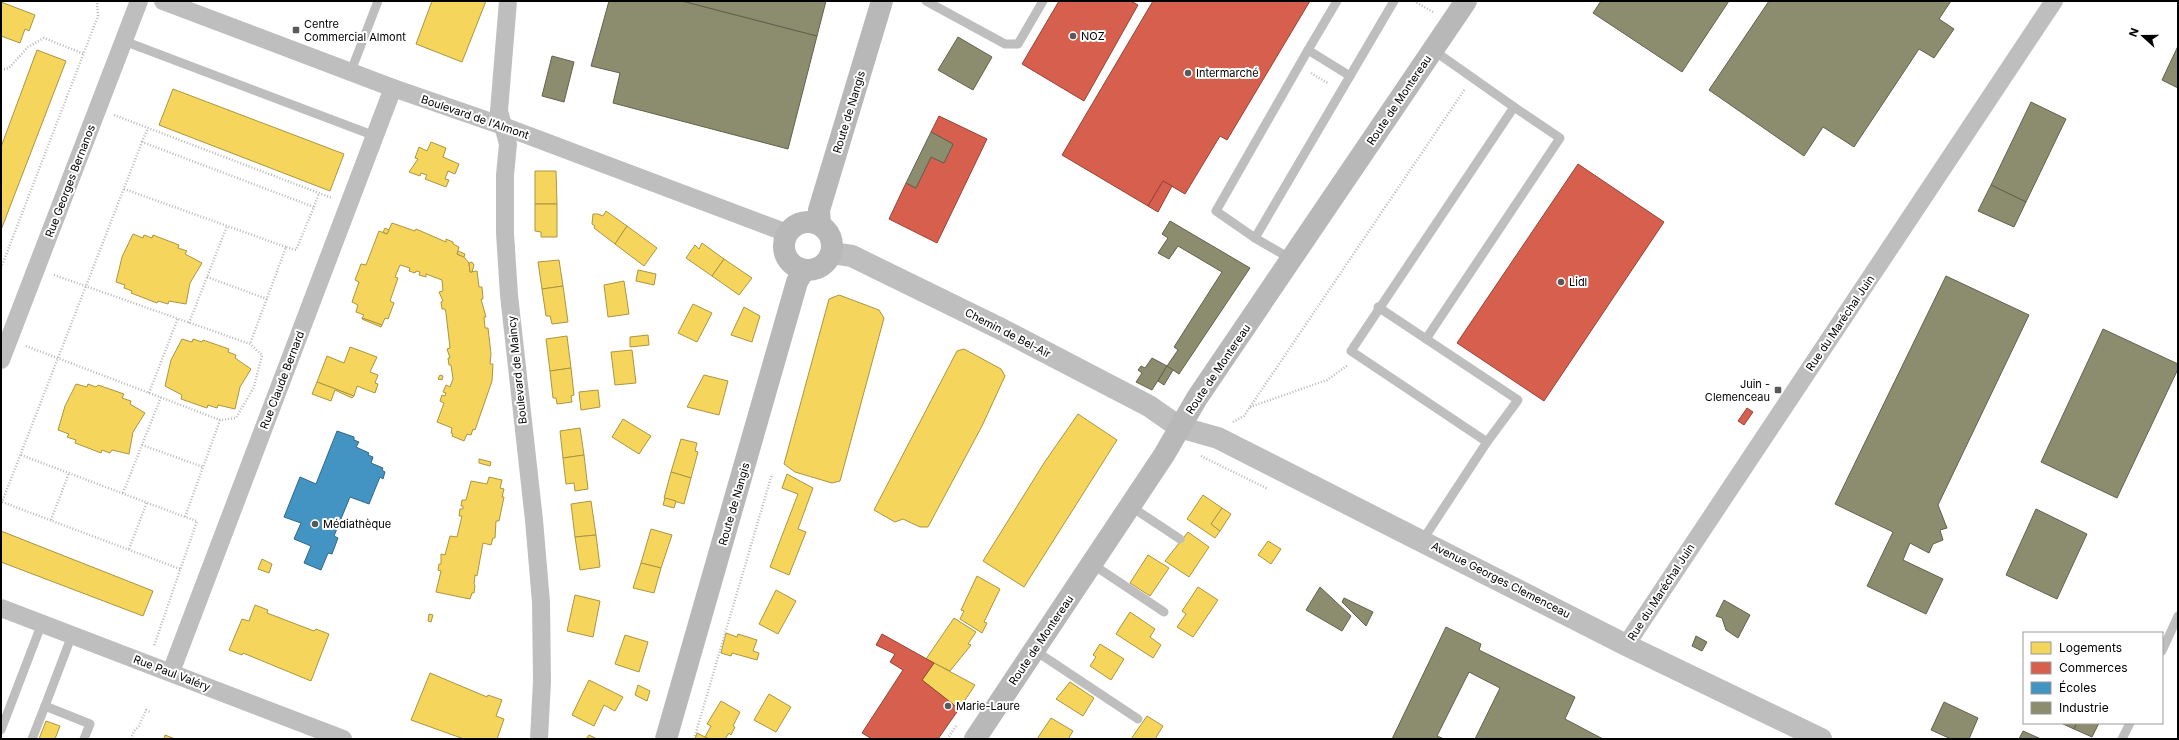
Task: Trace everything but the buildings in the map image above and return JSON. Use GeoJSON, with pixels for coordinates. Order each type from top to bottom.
{"type":"FeatureCollection","features":[{"type":"Feature","properties":{"kind":"main road","name":"Route de Nangis"},"geometry":{"type":"LineString","coordinates":[[820,224],[819,210],[882,1]]}},
{"type":"Feature","properties":{"kind":"main road","name":"Route de Montereau"},"geometry":{"type":"LineString","coordinates":[[981,737],[1034,650],[1164,455],[1179,427],[1466,1]]}},
{"type":"Feature","properties":{"kind":"main road"},"geometry":{"type":"LineString","coordinates":[[805,221],[820,224],[825,228],[832,240],[832,253],[829,259],[820,267],[804,270],[790,263],[786,256],[784,241],[787,234],[792,228],[805,221]]}},
{"type":"Feature","properties":{"kind":"main road","name":"Route de Nangis"},"geometry":{"type":"LineString","coordinates":[[666,739],[797,282],[804,270]]}},
{"type":"Feature","properties":{"kind":"street","name":"Rue Georges Bernanos"},"geometry":{"type":"LineString","coordinates":[[1,360],[139,1]]}},
{"type":"Feature","properties":{"kind":"street","name":"Boulevard de Maincy"},"geometry":{"type":"LineString","coordinates":[[508,1],[499,111],[508,144],[505,175],[505,226],[509,295],[533,512],[541,602],[542,681],[539,739]]}},
{"type":"Feature","properties":{"kind":"street","name":"Rue du Maréchal Juin"},"geometry":{"type":"LineString","coordinates":[[1626,645],[2054,1]]}},
{"type":"Feature","properties":{"kind":"street","name":"Boulevard de l'Almont"},"geometry":{"type":"LineString","coordinates":[[168,2],[394,88],[503,126],[787,234]]}},
{"type":"Feature","properties":{"kind":"street","name":"Rue Claude Bernard"},"geometry":{"type":"LineString","coordinates":[[171,672],[394,88]]}},
{"type":"Feature","properties":{"kind":"street","name":"Chemin de Bel-Air"},"geometry":{"type":"LineString","coordinates":[[832,253],[852,256],[996,326],[1155,410],[1179,427]]}},
{"type":"Feature","properties":{"kind":"street","name":"Avenue Georges Clemenceau"},"geometry":{"type":"LineString","coordinates":[[1179,427],[1218,438],[1626,645],[1820,739]]}},
{"type":"Feature","properties":{"kind":"street","name":"Rue Paul Valéry"},"geometry":{"type":"LineString","coordinates":[[1,608],[343,739]]}},
{"type":"Feature","properties":{"kind":"lane"},"geometry":{"type":"LineString","coordinates":[[351,72],[378,1]]}},
{"type":"Feature","properties":{"kind":"lane"},"geometry":{"type":"LineString","coordinates":[[926,1],[1005,44],[1018,44],[1043,1]]}},
{"type":"Feature","properties":{"kind":"lane"},"geometry":{"type":"LineString","coordinates":[[1292,260],[1254,238],[1216,212],[1337,1]]}},
{"type":"Feature","properties":{"kind":"lane"},"geometry":{"type":"LineString","coordinates":[[1254,238],[1340,90],[1350,76],[1394,1]]}},
{"type":"Feature","properties":{"kind":"lane"},"geometry":{"type":"LineString","coordinates":[[124,41],[375,136]]}},
{"type":"Feature","properties":{"kind":"lane"},"geometry":{"type":"LineString","coordinates":[[1308,50],[1350,76]]}},
{"type":"Feature","properties":{"kind":"lane"},"geometry":{"type":"LineString","coordinates":[[1426,339],[1560,138],[1433,50]]}},
{"type":"Feature","properties":{"kind":"lane"},"geometry":{"type":"LineString","coordinates":[[1487,442],[1351,350],[1378,307],[1514,107]]}},
{"type":"Feature","properties":{"kind":"lane"},"geometry":{"type":"LineString","coordinates":[[1378,307],[1518,400],[1487,442],[1422,541]]}},
{"type":"Feature","properties":{"kind":"lane"},"geometry":{"type":"LineString","coordinates":[[1130,506],[1180,539]]}},
{"type":"Feature","properties":{"kind":"lane"},"geometry":{"type":"LineString","coordinates":[[1092,564],[1164,612]]}},
{"type":"Feature","properties":{"kind":"lane"},"geometry":{"type":"LineString","coordinates":[[2163,649],[2178,618]]}},
{"type":"Feature","properties":{"kind":"lane"},"geometry":{"type":"LineString","coordinates":[[1,730],[42,623]]}},
{"type":"Feature","properties":{"kind":"lane"},"geometry":{"type":"LineString","coordinates":[[32,739],[72,635]]}},
{"type":"Feature","properties":{"kind":"lane"},"geometry":{"type":"LineString","coordinates":[[1034,650],[1138,719]]}},
{"type":"Feature","properties":{"kind":"lane"},"geometry":{"type":"LineString","coordinates":[[45,706],[90,724],[84,739]]}},
{"type":"Feature","properties":{"kind":"lane"},"geometry":{"type":"LineString","coordinates":[[2122,739],[2130,724]]}},
{"type":"Feature","properties":{"kind":"path"},"geometry":{"type":"LineString","coordinates":[[1,268],[98,16],[97,1]]}},
{"type":"Feature","properties":{"kind":"path"},"geometry":{"type":"LineString","coordinates":[[1414,1],[1433,12]]}},
{"type":"Feature","properties":{"kind":"path"},"geometry":{"type":"LineString","coordinates":[[1,70],[9,68],[28,47],[44,38],[84,54]]}},
{"type":"Feature","properties":{"kind":"path"},"geometry":{"type":"LineString","coordinates":[[1300,66],[1340,90]]}},
{"type":"Feature","properties":{"kind":"path"},"geometry":{"type":"LineString","coordinates":[[1233,423],[1244,416],[1250,408],[1473,78]]}},
{"type":"Feature","properties":{"kind":"path"},"geometry":{"type":"LineString","coordinates":[[98,109],[350,204]]}},
{"type":"Feature","properties":{"kind":"path"},"geometry":{"type":"LineString","coordinates":[[148,128],[2,502],[180,569]]}},
{"type":"Feature","properties":{"kind":"path"},"geometry":{"type":"LineString","coordinates":[[142,142],[314,207]]}},
{"type":"Feature","properties":{"kind":"path"},"geometry":{"type":"LineString","coordinates":[[124,189],[286,248],[296,250],[319,193]]}},
{"type":"Feature","properties":{"kind":"path"},"geometry":{"type":"LineString","coordinates":[[189,322],[227,226]]}},
{"type":"Feature","properties":{"kind":"path"},"geometry":{"type":"LineString","coordinates":[[250,344],[286,248]]}},
{"type":"Feature","properties":{"kind":"path"},"geometry":{"type":"LineString","coordinates":[[30,347],[220,420],[236,418],[254,387],[262,355],[250,344],[60,277]]}},
{"type":"Feature","properties":{"kind":"path"},"geometry":{"type":"LineString","coordinates":[[207,277],[267,299]]}},
{"type":"Feature","properties":{"kind":"path"},"geometry":{"type":"LineString","coordinates":[[149,393],[178,318]]}},
{"type":"Feature","properties":{"kind":"path"},"geometry":{"type":"LineString","coordinates":[[1250,408],[1327,380],[1360,357]]}},
{"type":"Feature","properties":{"kind":"path"},"geometry":{"type":"LineString","coordinates":[[123,493],[161,397]]}},
{"type":"Feature","properties":{"kind":"path"},"geometry":{"type":"LineString","coordinates":[[185,517],[220,420]]}},
{"type":"Feature","properties":{"kind":"path"},"geometry":{"type":"LineString","coordinates":[[142,445],[203,467]]}},
{"type":"Feature","properties":{"kind":"path"},"geometry":{"type":"LineString","coordinates":[[21,455],[185,517],[197,520],[148,664]]}},
{"type":"Feature","properties":{"kind":"path"},"geometry":{"type":"LineString","coordinates":[[51,520],[69,473]]}},
{"type":"Feature","properties":{"kind":"path"},"geometry":{"type":"LineString","coordinates":[[694,739],[772,474]]}},
{"type":"Feature","properties":{"kind":"path"},"geometry":{"type":"LineString","coordinates":[[129,550],[147,502]]}},
{"type":"Feature","properties":{"kind":"path"},"geometry":{"type":"LineString","coordinates":[[131,739],[146,710],[150,712]]}},
{"type":"Feature","properties":{"kind":"place","name":"Centre Commercial Almont"},"geometry":{"type":"Point","coordinates":[296,30]}},
{"type":"Feature","properties":{"kind":"place","name":"NOZ"},"geometry":{"type":"Point","coordinates":[1073,36]}},
{"type":"Feature","properties":{"kind":"place","name":"Intermarché"},"geometry":{"type":"Point","coordinates":[1188,73]}},
{"type":"Feature","properties":{"kind":"place","name":"Lidl"},"geometry":{"type":"Point","coordinates":[1561,282]}},
{"type":"Feature","properties":{"kind":"place","name":"Juin - Clemenceau"},"geometry":{"type":"Point","coordinates":[1778,390]}},
{"type":"Feature","properties":{"kind":"place","name":"Médiathèque"},"geometry":{"type":"Point","coordinates":[315,524]}},
{"type":"Feature","properties":{"kind":"place","name":"Marie-Laure"},"geometry":{"type":"Point","coordinates":[948,706]}}]}
